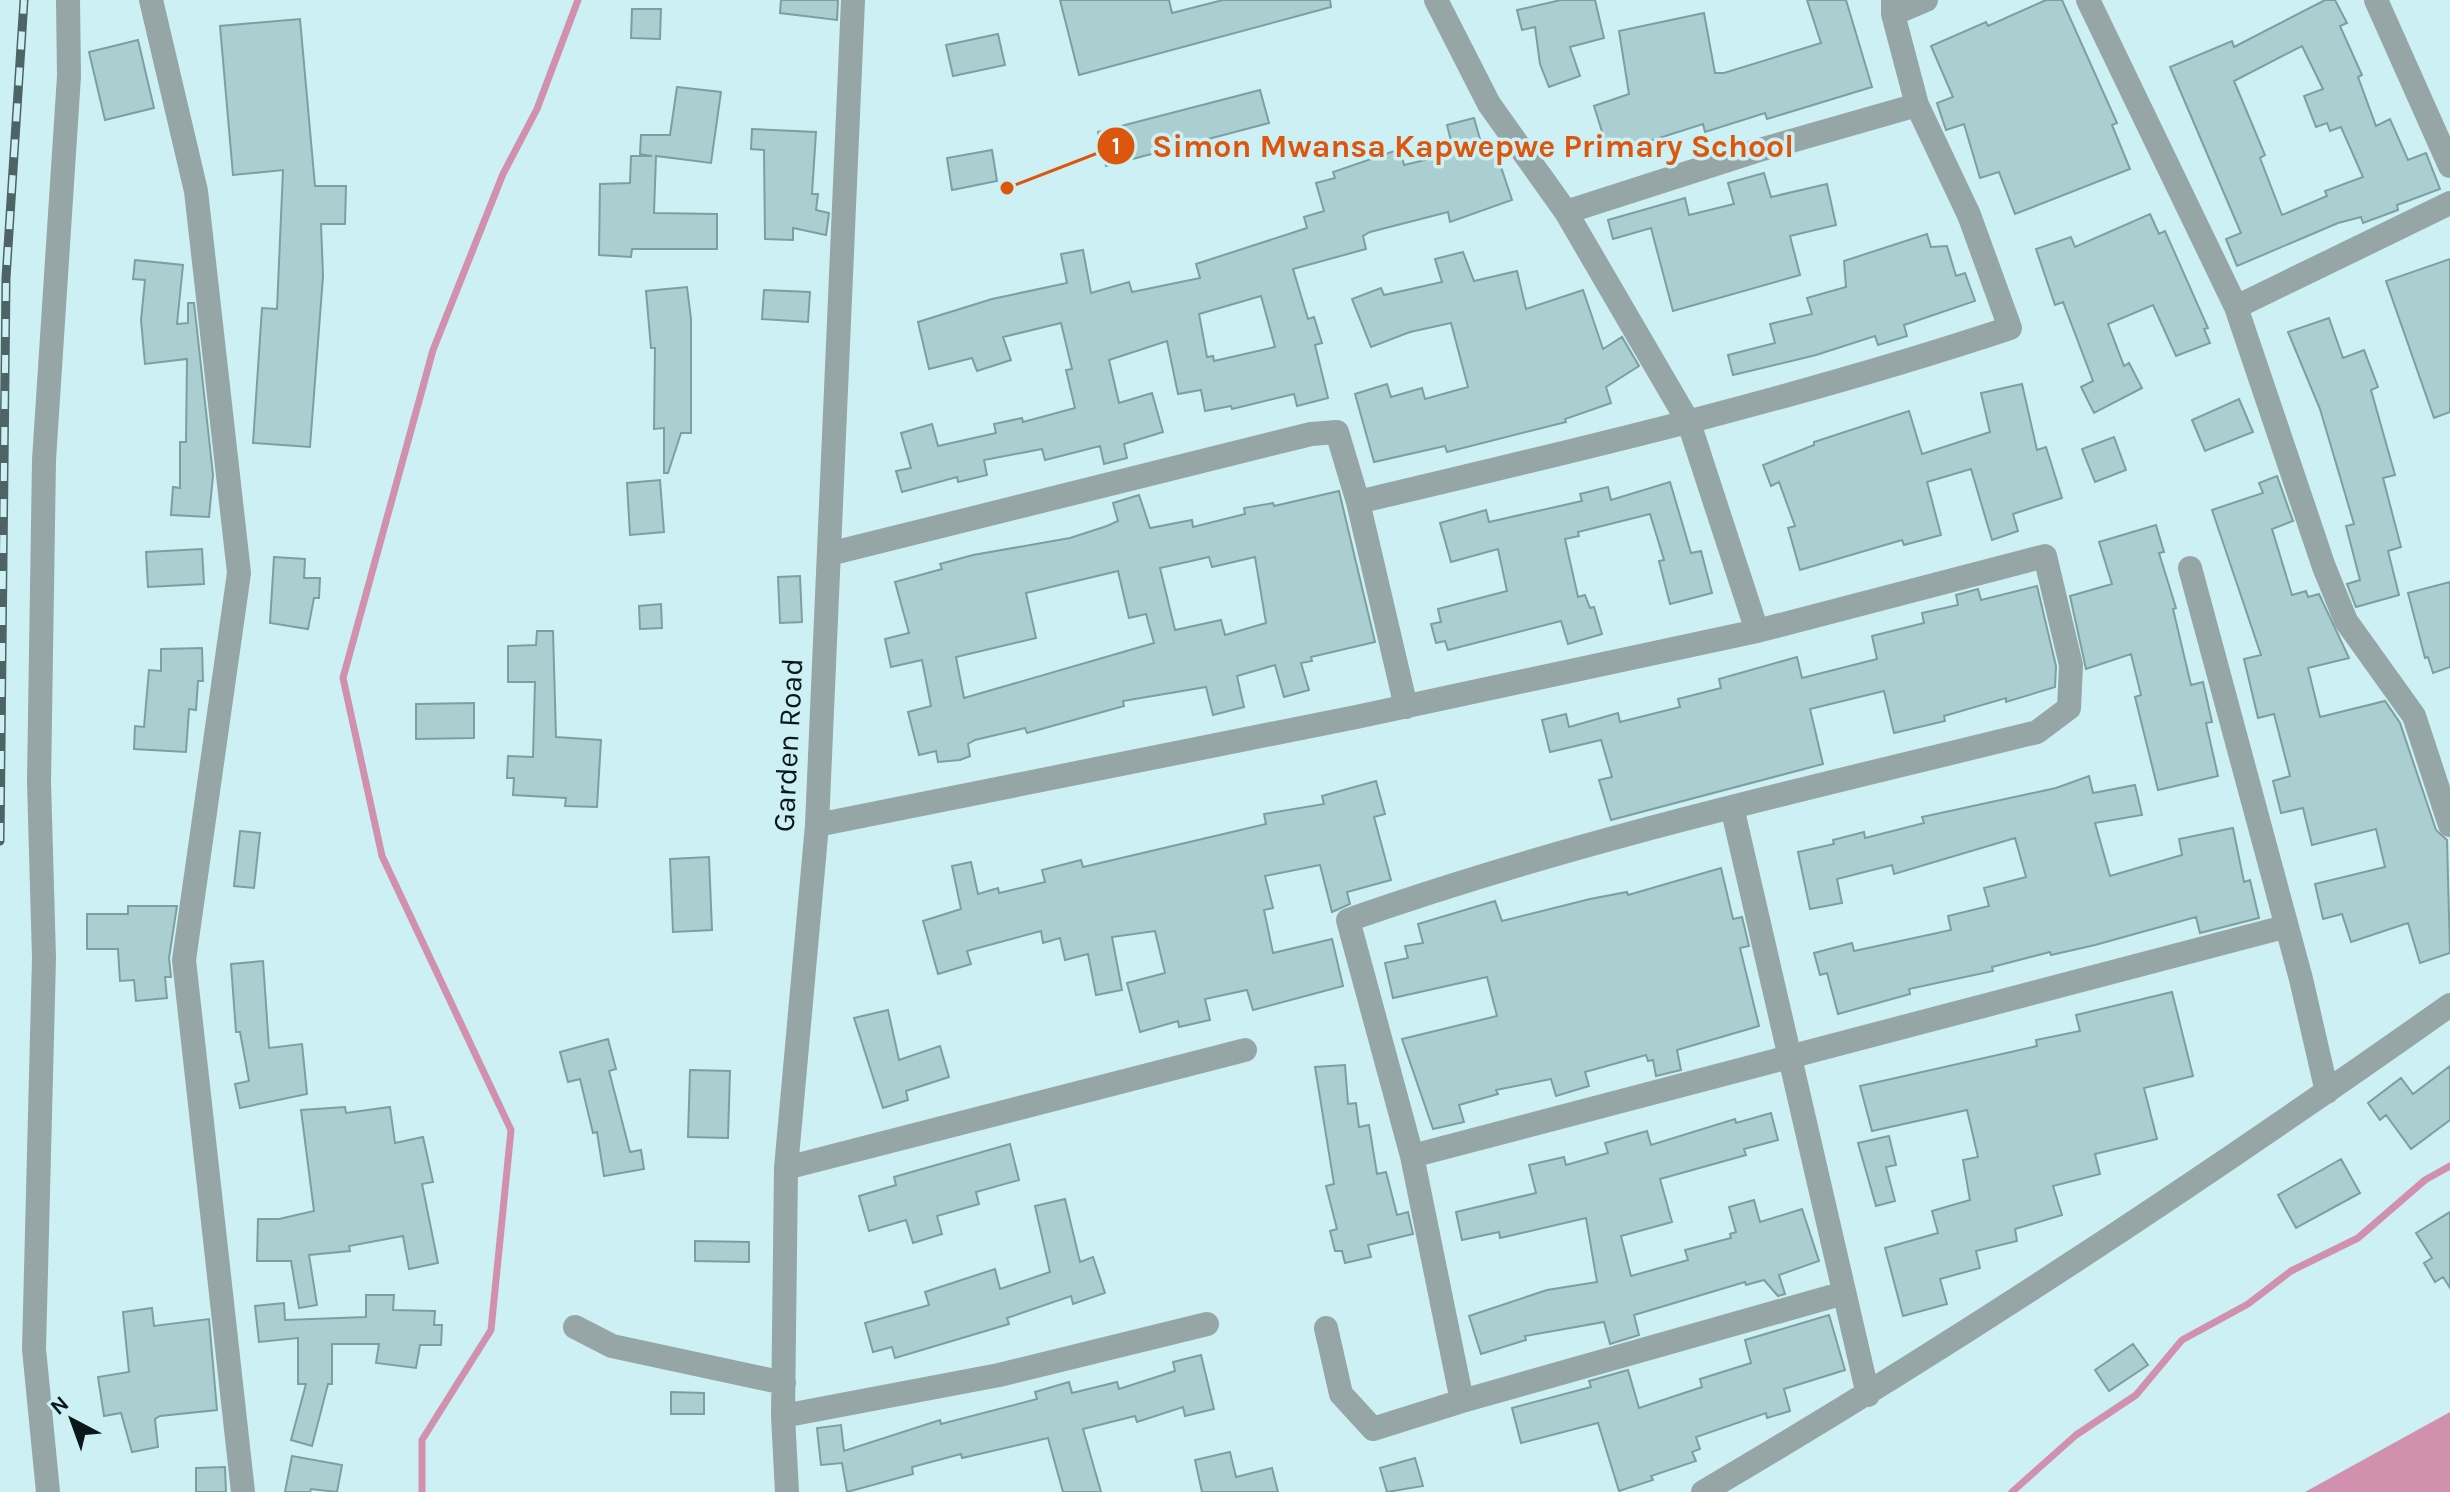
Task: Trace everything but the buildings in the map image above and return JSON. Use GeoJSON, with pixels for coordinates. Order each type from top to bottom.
{"type":"FeatureCollection","features":[{"type":"Feature","properties":{"kind":"street"},"geometry":{"type":"LineString","coordinates":[[48,1492],[34,1349],[44,958],[39,736],[44,460],[69,76],[68,0]]}},
{"type":"Feature","properties":{"kind":"street"},"geometry":{"type":"LineString","coordinates":[[151,0],[196,191],[239,573],[184,960],[243,1492]]}},
{"type":"Feature","properties":{"kind":"street","name":"Garden Road"},"geometry":{"type":"LineString","coordinates":[[787,1492],[783,1416],[786,1168],[817,825],[853,0]]}},
{"type":"Feature","properties":{"kind":"street"},"geometry":{"type":"LineString","coordinates":[[1436,0],[1489,104],[1566,212],[1689,423],[1757,631]]}},
{"type":"Feature","properties":{"kind":"street"},"geometry":{"type":"LineString","coordinates":[[1358,502],[1689,423],[1864,376],[2010,328],[1969,215],[1917,105],[1893,7],[1926,0]]}},
{"type":"Feature","properties":{"kind":"street"},"geometry":{"type":"LineString","coordinates":[[2088,0],[2236,307],[2324,567],[2346,621],[2414,716],[2450,825]]}},
{"type":"Feature","properties":{"kind":"street"},"geometry":{"type":"LineString","coordinates":[[2376,0],[2450,166]]}},
{"type":"Feature","properties":{"kind":"street"},"geometry":{"type":"LineString","coordinates":[[1566,212],[1756,151],[1917,105]]}},
{"type":"Feature","properties":{"kind":"street"},"geometry":{"type":"LineString","coordinates":[[2236,307],[2450,203]]}},
{"type":"Feature","properties":{"kind":"street"},"geometry":{"type":"LineString","coordinates":[[829,554],[1311,434],[1337,432],[1358,502],[1406,707]]}},
{"type":"Feature","properties":{"kind":"street"},"geometry":{"type":"LineString","coordinates":[[817,825],[1406,707],[1757,631],[2045,556],[2073,677],[2069,708],[2037,732],[1732,807],[1416,896],[1348,920],[1412,1156],[1462,1401]]}},
{"type":"Feature","properties":{"kind":"street"},"geometry":{"type":"LineString","coordinates":[[2190,568],[2284,927],[2301,979],[2327,1092]]}},
{"type":"Feature","properties":{"kind":"street"},"geometry":{"type":"LineString","coordinates":[[1732,807],[1868,1395]]}},
{"type":"Feature","properties":{"kind":"street"},"geometry":{"type":"LineString","coordinates":[[1412,1156],[2284,927]]}},
{"type":"Feature","properties":{"kind":"street"},"geometry":{"type":"LineString","coordinates":[[1703,1492],[1868,1395],[2327,1092],[2450,1005]]}},
{"type":"Feature","properties":{"kind":"street"},"geometry":{"type":"LineString","coordinates":[[786,1168],[1245,1050]]}},
{"type":"Feature","properties":{"kind":"street"},"geometry":{"type":"LineString","coordinates":[[1326,1328],[1341,1394],[1373,1429],[1844,1293]]}},
{"type":"Feature","properties":{"kind":"street"},"geometry":{"type":"LineString","coordinates":[[783,1416],[999,1375],[1207,1324]]}},
{"type":"Feature","properties":{"kind":"street"},"geometry":{"type":"LineString","coordinates":[[575,1327],[612,1346],[784,1383]]}},
{"type":"Feature","properties":{"kind":"shaded area"},"geometry":{"type":"Polygon","coordinates":[[[2450,1412],[2450,1492],[2305,1492],[2450,1412]]]}},
{"type":"Feature","properties":{"kind":"waterway"},"geometry":{"type":"LineString","coordinates":[[422,1492],[422,1440],[491,1330],[511,1130],[382,856],[343,678],[433,350],[503,174],[537,109],[578,0]]}},
{"type":"Feature","properties":{"kind":"waterway"},"geometry":{"type":"LineString","coordinates":[[2012,1492],[2076,1435],[2136,1395],[2182,1340],[2248,1304],[2291,1271],[2358,1238],[2425,1180],[2450,1166]]}},
{"type":"Feature","properties":{"kind":"railway"},"geometry":{"type":"LineString","coordinates":[[0,841],[6,278],[24,0]]}},
{"type":"Feature","properties":{"kind":"place","name":"Simon Mwansa Kapwepwe Primary School"},"geometry":{"type":"Point","coordinates":[1007,188]}}]}
